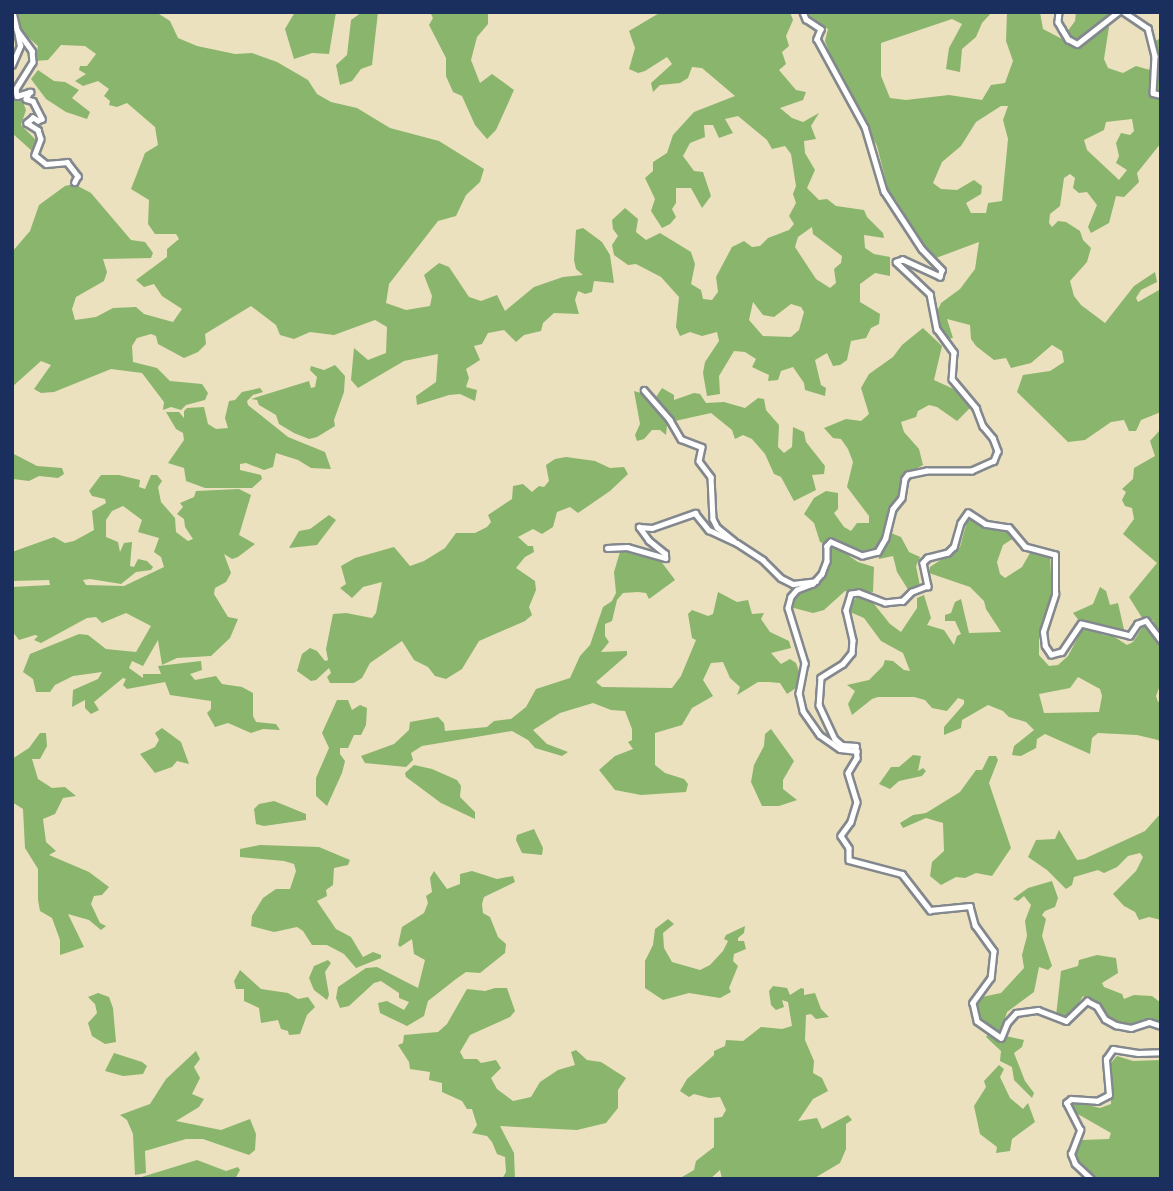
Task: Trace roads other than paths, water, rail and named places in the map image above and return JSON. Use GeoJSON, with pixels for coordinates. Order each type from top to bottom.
{"type":"FeatureCollection","features":[{"type":"Feature","properties":{"kind":"street"},"geometry":{"type":"LineString","coordinates":[[12,65],[20,46],[13,12]]}},
{"type":"Feature","properties":{"kind":"street"},"geometry":{"type":"LineString","coordinates":[[803,12],[806,19],[821,29],[817,39],[865,127],[884,191],[922,249],[942,270],[940,277],[903,260],[896,262],[930,294],[937,329],[954,352],[952,379],[976,408],[998,451],[993,461],[972,471],[926,471],[908,475],[902,498],[893,509],[886,538],[878,552],[862,556],[831,542],[826,550],[825,568],[817,581],[793,593],[789,603],[805,663],[799,688],[806,718],[820,735],[840,749],[857,751]]}},
{"type":"Feature","properties":{"kind":"street"},"geometry":{"type":"LineString","coordinates":[[1059,12],[1058,22],[1068,39],[1080,44],[1096,27],[1118,12]]}},
{"type":"Feature","properties":{"kind":"street"},"geometry":{"type":"LineString","coordinates":[[1124,12],[1148,28],[1155,56],[1153,93],[1161,95]]}},
{"type":"Feature","properties":{"kind":"street"},"geometry":{"type":"LineString","coordinates":[[17,30],[31,47],[33,57],[30,67],[18,83],[16,94],[30,92],[26,99],[33,101],[42,119],[38,121],[33,118],[27,123],[40,134],[35,155],[46,164],[67,162],[78,176],[75,182]]}},
{"type":"Feature","properties":{"kind":"street"},"geometry":{"type":"LineString","coordinates":[[644,390],[684,442],[702,447],[699,461],[711,477],[713,519],[717,527],[793,584],[817,581]]}},
{"type":"Feature","properties":{"kind":"street"},"geometry":{"type":"LineString","coordinates":[[607,548],[627,547],[665,558],[665,554],[649,541],[639,527],[652,528],[692,513],[699,515],[709,530],[737,543]]}},
{"type":"Feature","properties":{"kind":"street"},"geometry":{"type":"LineString","coordinates":[[1161,641],[1146,621],[1130,636],[1081,624],[1062,652],[1051,655],[1045,646],[1043,632],[1055,594],[1055,555],[1050,551],[1025,547],[1009,528],[985,524],[968,513],[965,514],[954,547],[948,553],[928,558],[923,563],[928,586],[912,592],[903,601],[885,603],[859,593],[850,596],[846,610],[853,640],[852,653],[843,664],[821,678],[819,705],[835,739],[842,745],[856,746],[857,751],[857,758],[848,773],[856,802],[851,822],[841,836],[849,848],[849,860],[902,874],[933,911],[970,906],[975,925],[995,956],[989,984],[973,1003],[973,1012],[978,1021],[1001,1038],[1007,1023],[1016,1013],[1038,1010],[1066,1021],[1087,1001],[1097,1006],[1105,1019],[1116,1025],[1131,1028],[1149,1022],[1161,1026]]}},
{"type":"Feature","properties":{"kind":"street"},"geometry":{"type":"LineString","coordinates":[[1091,1179],[1076,1164],[1071,1154],[1080,1130],[1066,1103],[1071,1098],[1097,1101],[1109,1095],[1106,1059],[1113,1049],[1133,1053],[1161,1052]]}}]}
